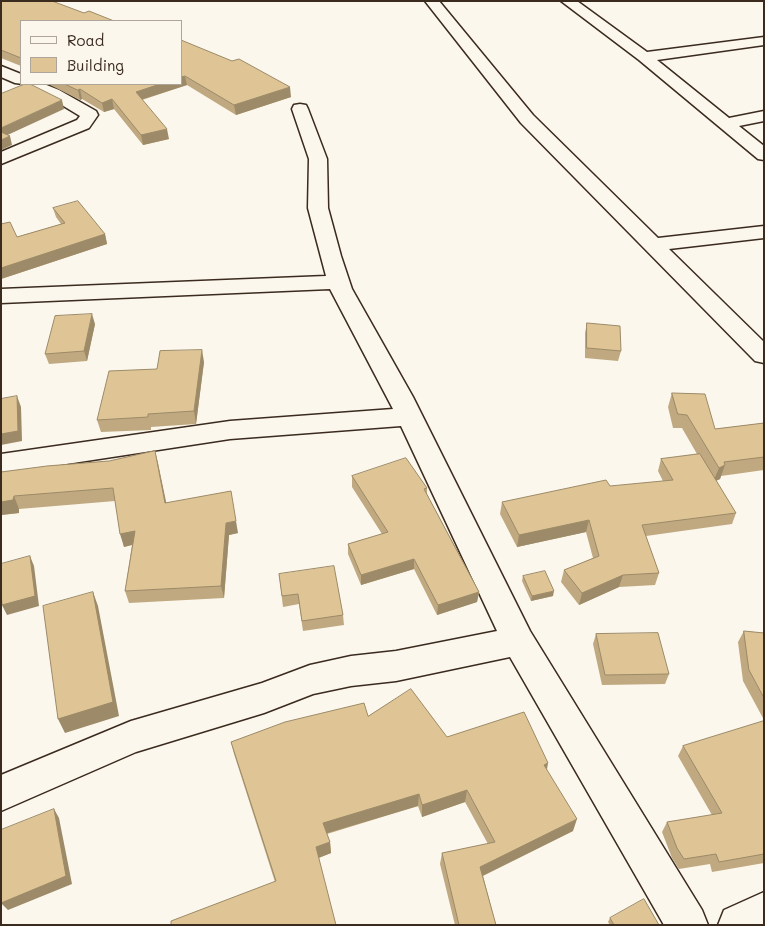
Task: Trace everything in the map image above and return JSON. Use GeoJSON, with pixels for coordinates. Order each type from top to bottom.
{"type":"FeatureCollection","features":[{"type":"Feature","properties":{"kind":"street"},"geometry":{"type":"LineString","coordinates":[[432,1],[527,119],[764,356]]}},
{"type":"Feature","properties":{"kind":"street"},"geometry":{"type":"LineString","coordinates":[[568,1],[644,57],[764,155]]}},
{"type":"Feature","properties":{"kind":"street"},"geometry":{"type":"LineString","coordinates":[[644,57],[764,41]]}},
{"type":"Feature","properties":{"kind":"street"},"geometry":{"type":"LineString","coordinates":[[1,71],[20,80]]}},
{"type":"Feature","properties":{"kind":"street"},"geometry":{"type":"LineString","coordinates":[[1,159],[82,124],[90,115],[53,93],[33,85]]}},
{"type":"Feature","properties":{"kind":"street"},"geometry":{"type":"LineString","coordinates":[[300,109],[318,158],[318,208],[338,282],[400,397],[408,417],[518,641],[687,925]]}},
{"type":"Feature","properties":{"kind":"street"},"geometry":{"type":"LineString","coordinates":[[725,124],[764,116]]}},
{"type":"Feature","properties":{"kind":"street"},"geometry":{"type":"LineString","coordinates":[[652,244],[764,232]]}},
{"type":"Feature","properties":{"kind":"street"},"geometry":{"type":"LineString","coordinates":[[1,296],[338,282]]}},
{"type":"Feature","properties":{"kind":"street"},"geometry":{"type":"LineString","coordinates":[[1,464],[230,430],[408,417]]}},
{"type":"Feature","properties":{"kind":"street"},"geometry":{"type":"LineString","coordinates":[[1,793],[131,737],[264,698],[310,680],[351,671],[396,666],[518,641]]}},
{"type":"Feature","properties":{"kind":"street"},"geometry":{"type":"LineString","coordinates":[[739,925],[764,912]]}},
{"type":"Feature","properties":{"kind":"building"},"geometry":{"type":"Polygon","coordinates":[[[1,1],[52,1],[84,13],[89,11],[112,20],[20,20],[20,58],[1,50],[1,1]]]}},
{"type":"Feature","properties":{"kind":"building"},"geometry":{"type":"Polygon","coordinates":[[[182,40],[232,61],[239,59],[290,87],[234,105],[185,76],[182,77],[182,40]]]}},
{"type":"Feature","properties":{"kind":"building"},"geometry":{"type":"Polygon","coordinates":[[[23,85],[32,85],[62,100],[1,128],[1,94],[23,85]]]}},
{"type":"Feature","properties":{"kind":"building"},"geometry":{"type":"Polygon","coordinates":[[[67,85],[157,85],[136,92],[167,129],[141,135],[112,99],[102,103],[80,89],[78,90],[67,85]]]}},
{"type":"Feature","properties":{"kind":"building"},"geometry":{"type":"Polygon","coordinates":[[[1,132],[10,136],[1,140],[1,132]]]}},
{"type":"Feature","properties":{"kind":"building"},"geometry":{"type":"Polygon","coordinates":[[[78,201],[105,234],[1,268],[1,224],[10,222],[17,237],[65,223],[53,208],[78,201]]]}},
{"type":"Feature","properties":{"kind":"building"},"geometry":{"type":"Polygon","coordinates":[[[92,314],[84,351],[45,354],[55,316],[92,314]]]}},
{"type":"Feature","properties":{"kind":"building"},"geometry":{"type":"Polygon","coordinates":[[[587,323],[620,326],[621,351],[587,348],[587,323]]]}},
{"type":"Feature","properties":{"kind":"building"},"geometry":{"type":"Polygon","coordinates":[[[202,350],[194,411],[148,414],[148,417],[97,420],[109,371],[157,369],[160,351],[202,350]]]}},
{"type":"Feature","properties":{"kind":"building"},"geometry":{"type":"Polygon","coordinates":[[[672,393],[705,394],[715,429],[764,423],[764,457],[724,462],[725,465],[719,468],[687,415],[678,414],[672,393]]]}},
{"type":"Feature","properties":{"kind":"building"},"geometry":{"type":"Polygon","coordinates":[[[17,396],[18,431],[1,434],[1,399],[17,396]]]}},
{"type":"Feature","properties":{"kind":"building"},"geometry":{"type":"Polygon","coordinates":[[[155,451],[165,503],[231,491],[236,521],[226,523],[221,586],[125,591],[135,531],[120,534],[113,488],[14,496],[13,500],[1,502],[1,472],[109,461],[155,451]]]}},
{"type":"Feature","properties":{"kind":"building"},"geometry":{"type":"Polygon","coordinates":[[[700,454],[736,513],[642,525],[659,573],[623,575],[582,593],[564,570],[599,556],[589,520],[519,535],[502,502],[606,480],[610,486],[673,480],[661,459],[700,454]]]}},
{"type":"Feature","properties":{"kind":"building"},"geometry":{"type":"Polygon","coordinates":[[[406,458],[427,488],[424,489],[479,592],[438,605],[414,559],[361,575],[348,544],[388,532],[352,476],[406,458]]]}},
{"type":"Feature","properties":{"kind":"building"},"geometry":{"type":"Polygon","coordinates":[[[30,556],[35,596],[2,605],[1,564],[30,556]]]}},
{"type":"Feature","properties":{"kind":"building"},"geometry":{"type":"Polygon","coordinates":[[[334,566],[343,615],[302,621],[298,594],[282,596],[279,574],[334,566]]]}},
{"type":"Feature","properties":{"kind":"building"},"geometry":{"type":"Polygon","coordinates":[[[545,571],[554,591],[532,596],[523,576],[545,571]]]}},
{"type":"Feature","properties":{"kind":"building"},"geometry":{"type":"Polygon","coordinates":[[[93,592],[113,702],[58,719],[43,606],[93,592]]]}},
{"type":"Feature","properties":{"kind":"building"},"geometry":{"type":"Polygon","coordinates":[[[744,631],[764,633],[764,698],[749,670],[744,631]]]}},
{"type":"Feature","properties":{"kind":"building"},"geometry":{"type":"Polygon","coordinates":[[[658,633],[669,674],[605,675],[596,634],[658,633]]]}},
{"type":"Feature","properties":{"kind":"building"},"geometry":{"type":"Polygon","coordinates":[[[411,689],[447,737],[524,712],[548,763],[544,765],[577,819],[480,867],[496,925],[459,925],[442,853],[495,842],[467,790],[422,805],[419,794],[323,823],[330,842],[316,847],[336,925],[171,925],[171,921],[276,881],[231,742],[285,722],[364,703],[368,716],[411,689]]]}},
{"type":"Feature","properties":{"kind":"building"},"geometry":{"type":"Polygon","coordinates":[[[764,721],[764,854],[719,862],[716,854],[684,859],[677,848],[667,822],[722,813],[683,746],[764,721]]]}},
{"type":"Feature","properties":{"kind":"building"},"geometry":{"type":"Polygon","coordinates":[[[54,809],[66,876],[1,903],[1,830],[54,809]]]}},
{"type":"Feature","properties":{"kind":"building"},"geometry":{"type":"Polygon","coordinates":[[[644,899],[659,925],[614,925],[610,918],[644,899]]]}}]}
